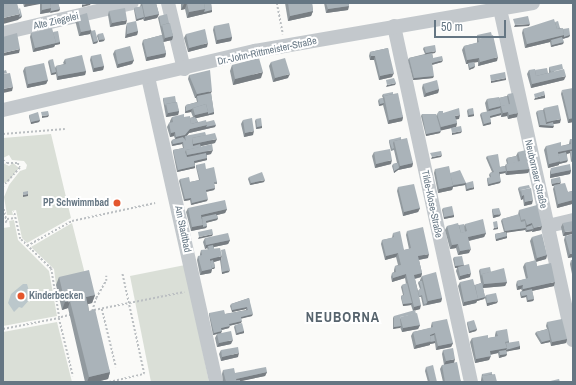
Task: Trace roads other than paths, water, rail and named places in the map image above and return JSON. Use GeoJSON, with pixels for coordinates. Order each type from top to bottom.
{"type":"FeatureCollection","features":[{"type":"Feature","properties":{"kind":"street","name":"Alte Ziegelei"},"geometry":{"type":"LineString","coordinates":[[3,34],[132,3]]}},
{"type":"Feature","properties":{"kind":"street"},"geometry":{"type":"LineString","coordinates":[[168,3],[184,69]]}},
{"type":"Feature","properties":{"kind":"street","name":"Dr.-John-Rittmeister-Straße"},"geometry":{"type":"LineString","coordinates":[[3,110],[286,46],[533,3]]}},
{"type":"Feature","properties":{"kind":"street","name":"Neubornaer Straße"},"geometry":{"type":"LineString","coordinates":[[500,9],[573,340]]}},
{"type":"Feature","properties":{"kind":"street","name":"Tilde-Klose-Straße"},"geometry":{"type":"LineString","coordinates":[[394,26],[471,382]]}},
{"type":"Feature","properties":{"kind":"street","name":"Am Stadtbad"},"geometry":{"type":"LineString","coordinates":[[148,77],[216,382]]}},
{"type":"Feature","properties":{"kind":"street"},"geometry":{"type":"LineString","coordinates":[[548,226],[573,220]]}},
{"type":"Feature","properties":{"kind":"place","name":"PP Schwimmbad"},"geometry":{"type":"Point","coordinates":[117,203]}},
{"type":"Feature","properties":{"kind":"place","name":"Kinderbecken"},"geometry":{"type":"Point","coordinates":[21,296]}},
{"type":"Feature","properties":{"kind":"district","name":"NEUBORNA"},"geometry":{"type":"Point","coordinates":[343,317]}}]}
